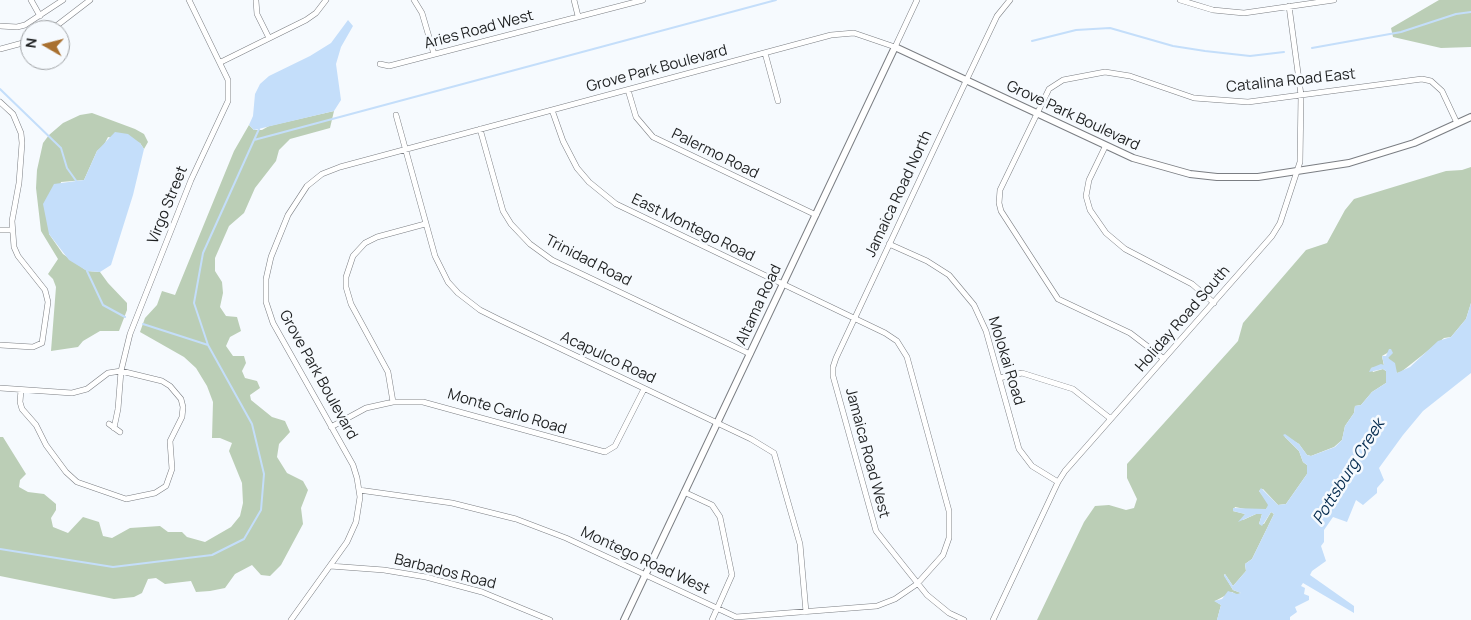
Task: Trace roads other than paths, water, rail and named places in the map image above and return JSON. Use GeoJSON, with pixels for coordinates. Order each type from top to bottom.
{"type":"FeatureCollection","features":[{"type":"Feature","properties":{"kind":"street"},"geometry":{"type":"LineString","coordinates":[[31,0],[40,16]]}},
{"type":"Feature","properties":{"kind":"street"},"geometry":{"type":"LineString","coordinates":[[0,26],[17,27],[40,16],[63,0]]}},
{"type":"Feature","properties":{"kind":"street"},"geometry":{"type":"LineString","coordinates":[[65,20],[90,0]]}},
{"type":"Feature","properties":{"kind":"street","name":"Virgo Street"},"geometry":{"type":"LineString","coordinates":[[120,432],[111,426],[118,409],[121,372],[130,334],[191,180],[228,101],[228,80],[221,62],[189,0]]}},
{"type":"Feature","properties":{"kind":"street"},"geometry":{"type":"LineString","coordinates":[[221,62],[306,20],[316,13],[326,0]]}},
{"type":"Feature","properties":{"kind":"street"},"geometry":{"type":"LineString","coordinates":[[414,0],[422,13],[434,54]]}},
{"type":"Feature","properties":{"kind":"street"},"geometry":{"type":"LineString","coordinates":[[574,0],[578,16]]}},
{"type":"Feature","properties":{"kind":"street","name":"Aries Road West"},"geometry":{"type":"LineString","coordinates":[[380,64],[389,66],[642,0]]}},
{"type":"Feature","properties":{"kind":"street","name":"Altama Road"},"geometry":{"type":"LineString","coordinates":[[624,620],[917,0]]}},
{"type":"Feature","properties":{"kind":"street","name":"Jamaica Road North"},"geometry":{"type":"LineString","coordinates":[[854,318],[997,16],[1010,0]]}},
{"type":"Feature","properties":{"kind":"street"},"geometry":{"type":"LineString","coordinates":[[1180,0],[1199,8],[1229,12],[1334,0]]}},
{"type":"Feature","properties":{"kind":"street"},"geometry":{"type":"LineString","coordinates":[[256,1],[257,14],[269,38]]}},
{"type":"Feature","properties":{"kind":"street","name":"Holiday Road South"},"geometry":{"type":"LineString","coordinates":[[993,620],[1058,482],[1272,236],[1280,223],[1298,171],[1301,95],[1289,6]]}},
{"type":"Feature","properties":{"kind":"street","name":"Grove Park Boulevard"},"geometry":{"type":"LineString","coordinates":[[291,620],[346,542],[356,522],[360,490],[353,465],[270,318],[265,290],[268,268],[296,200],[314,180],[340,167],[765,52],[842,33],[867,35],[1105,146],[1158,167],[1190,174],[1241,177],[1349,163],[1414,143],[1471,117]]}},
{"type":"Feature","properties":{"kind":"street"},"geometry":{"type":"LineString","coordinates":[[0,49],[20,44]]}},
{"type":"Feature","properties":{"kind":"street"},"geometry":{"type":"LineString","coordinates":[[765,52],[778,101]]}},
{"type":"Feature","properties":{"kind":"street","name":"Catalina Road East"},"geometry":{"type":"LineString","coordinates":[[1164,360],[1130,333],[1058,299],[1001,211],[999,203],[1000,190],[1044,97],[1056,84],[1064,80],[1093,73],[1119,73],[1180,95],[1211,101],[1248,102],[1422,78],[1431,81],[1442,91],[1457,123]]}},
{"type":"Feature","properties":{"kind":"street","name":"Palermo Road"},"geometry":{"type":"LineString","coordinates":[[628,90],[636,116],[653,137],[816,215]]}},
{"type":"Feature","properties":{"kind":"street"},"geometry":{"type":"LineString","coordinates":[[0,102],[13,114],[21,133],[20,175],[12,230],[16,252],[45,290],[48,302],[42,343],[33,347],[0,345]]}},
{"type":"Feature","properties":{"kind":"street","name":"East Montego Road"},"geometry":{"type":"LineString","coordinates":[[552,110],[558,131],[570,155],[589,182],[603,195],[629,212],[854,318],[889,335],[897,341],[906,353],[949,511],[950,529],[946,547],[938,562],[917,584]]}},
{"type":"Feature","properties":{"kind":"street","name":"Acapulco Road"},"geometry":{"type":"LineString","coordinates":[[396,115],[425,224],[439,267],[448,282],[468,302],[500,320],[767,447],[774,453],[800,544],[806,612]]}},
{"type":"Feature","properties":{"kind":"street","name":"Trinidad Road"},"geometry":{"type":"LineString","coordinates":[[480,129],[503,211],[511,224],[530,244],[552,260],[750,354]]}},
{"type":"Feature","properties":{"kind":"street"},"geometry":{"type":"LineString","coordinates":[[1105,146],[1086,191],[1090,210],[1106,233],[1125,249],[1192,284],[1214,302]]}},
{"type":"Feature","properties":{"kind":"street"},"geometry":{"type":"LineString","coordinates":[[392,402],[388,372],[350,304],[346,287],[346,276],[353,256],[365,242],[425,224]]}},
{"type":"Feature","properties":{"kind":"street"},"geometry":{"type":"LineString","coordinates":[[0,230],[12,230]]}},
{"type":"Feature","properties":{"kind":"street","name":"Molokai Road"},"geometry":{"type":"LineString","coordinates":[[889,244],[938,268],[949,275],[965,292],[974,305],[986,332],[1019,449],[1032,466],[1058,482]]}},
{"type":"Feature","properties":{"kind":"street","name":"Jamaica Road West"},"geometry":{"type":"LineString","coordinates":[[854,318],[836,358],[834,376],[876,531],[917,584],[938,605],[964,620]]}},
{"type":"Feature","properties":{"kind":"street"},"geometry":{"type":"LineString","coordinates":[[0,388],[80,392],[87,389],[101,377],[121,372],[162,381],[170,386],[181,399],[182,417],[170,441],[171,477],[166,486],[155,493],[126,499],[119,498],[72,478],[22,409],[20,402],[21,390]]}},
{"type":"Feature","properties":{"kind":"street"},"geometry":{"type":"LineString","coordinates":[[999,378],[1022,373],[1073,389],[1111,419]]}},
{"type":"Feature","properties":{"kind":"street","name":"Monte Carlo Road"},"geometry":{"type":"LineString","coordinates":[[331,427],[366,408],[392,402],[434,404],[600,452],[612,449],[615,446],[644,389]]}},
{"type":"Feature","properties":{"kind":"street","name":"Montego Road West"},"geometry":{"type":"LineString","coordinates":[[360,490],[452,503],[516,520],[566,538],[717,609],[742,618],[877,606],[895,599],[917,584]]}},
{"type":"Feature","properties":{"kind":"street"},"geometry":{"type":"LineString","coordinates":[[684,492],[712,505],[720,517],[732,575],[712,620]]}},
{"type":"Feature","properties":{"kind":"street","name":"Barbados Road"},"geometry":{"type":"LineString","coordinates":[[330,566],[384,570],[426,577],[482,592],[550,620]]}},
{"type":"Feature","properties":{"kind":"water"},"geometry":{"type":"Polygon","coordinates":[[[348,20],[353,26],[341,47],[336,64],[341,100],[334,111],[254,130],[249,125],[253,116],[255,94],[260,84],[269,76],[310,56],[331,43],[348,20]]]}},
{"type":"Feature","properties":{"kind":"water"},"geometry":{"type":"Polygon","coordinates":[[[115,132],[128,134],[140,143],[144,149],[133,195],[111,265],[100,272],[87,271],[69,260],[49,234],[43,204],[54,184],[84,180],[97,151],[115,132]]]}},
{"type":"Feature","properties":{"kind":"water","name":"Pottsburg Creek"},"geometry":{"type":"Polygon","coordinates":[[[1471,303],[1471,373],[1423,411],[1403,435],[1379,468],[1384,480],[1377,488],[1377,493],[1363,505],[1356,500],[1347,522],[1333,517],[1324,530],[1324,542],[1321,546],[1326,561],[1312,571],[1310,575],[1354,606],[1354,613],[1303,583],[1301,586],[1305,588],[1304,594],[1309,596],[1309,600],[1295,607],[1297,612],[1290,617],[1290,620],[1217,620],[1221,605],[1214,601],[1222,599],[1228,591],[1237,594],[1241,593],[1233,590],[1224,576],[1225,574],[1233,586],[1246,571],[1245,564],[1252,559],[1274,514],[1271,512],[1262,526],[1259,524],[1262,514],[1256,514],[1238,522],[1245,514],[1233,511],[1233,508],[1266,509],[1268,505],[1259,491],[1261,488],[1278,505],[1286,504],[1307,474],[1307,465],[1303,462],[1299,451],[1283,435],[1285,434],[1299,444],[1307,455],[1311,456],[1335,447],[1342,440],[1345,426],[1354,413],[1355,406],[1361,405],[1372,392],[1386,383],[1386,371],[1383,369],[1369,372],[1371,368],[1381,364],[1384,365],[1382,356],[1386,356],[1389,349],[1391,349],[1393,353],[1388,358],[1395,363],[1397,373],[1410,367],[1438,341],[1451,337],[1466,319],[1471,303]]]}},
{"type":"Feature","properties":{"kind":"waterway"},"geometry":{"type":"LineString","coordinates":[[254,140],[776,0]]}},
{"type":"Feature","properties":{"kind":"waterway"},"geometry":{"type":"LineString","coordinates":[[1312,48],[1401,32],[1456,14],[1471,12]]}},
{"type":"Feature","properties":{"kind":"waterway"},"geometry":{"type":"LineString","coordinates":[[1032,41],[1076,30],[1110,28],[1173,46],[1205,51],[1250,56],[1284,52]]}},
{"type":"Feature","properties":{"kind":"waterway"},"geometry":{"type":"LineString","coordinates":[[0,89],[61,148],[67,168],[77,182]]}},
{"type":"Feature","properties":{"kind":"waterway"},"geometry":{"type":"LineString","coordinates":[[208,345],[194,303],[203,253],[259,129]]}},
{"type":"Feature","properties":{"kind":"waterway"},"geometry":{"type":"LineString","coordinates":[[87,271],[103,305],[125,317]]}},
{"type":"Feature","properties":{"kind":"waterway"},"geometry":{"type":"LineString","coordinates":[[0,549],[113,567],[212,555],[244,539],[261,510],[264,474],[252,424],[208,345],[143,324]]}}]}
